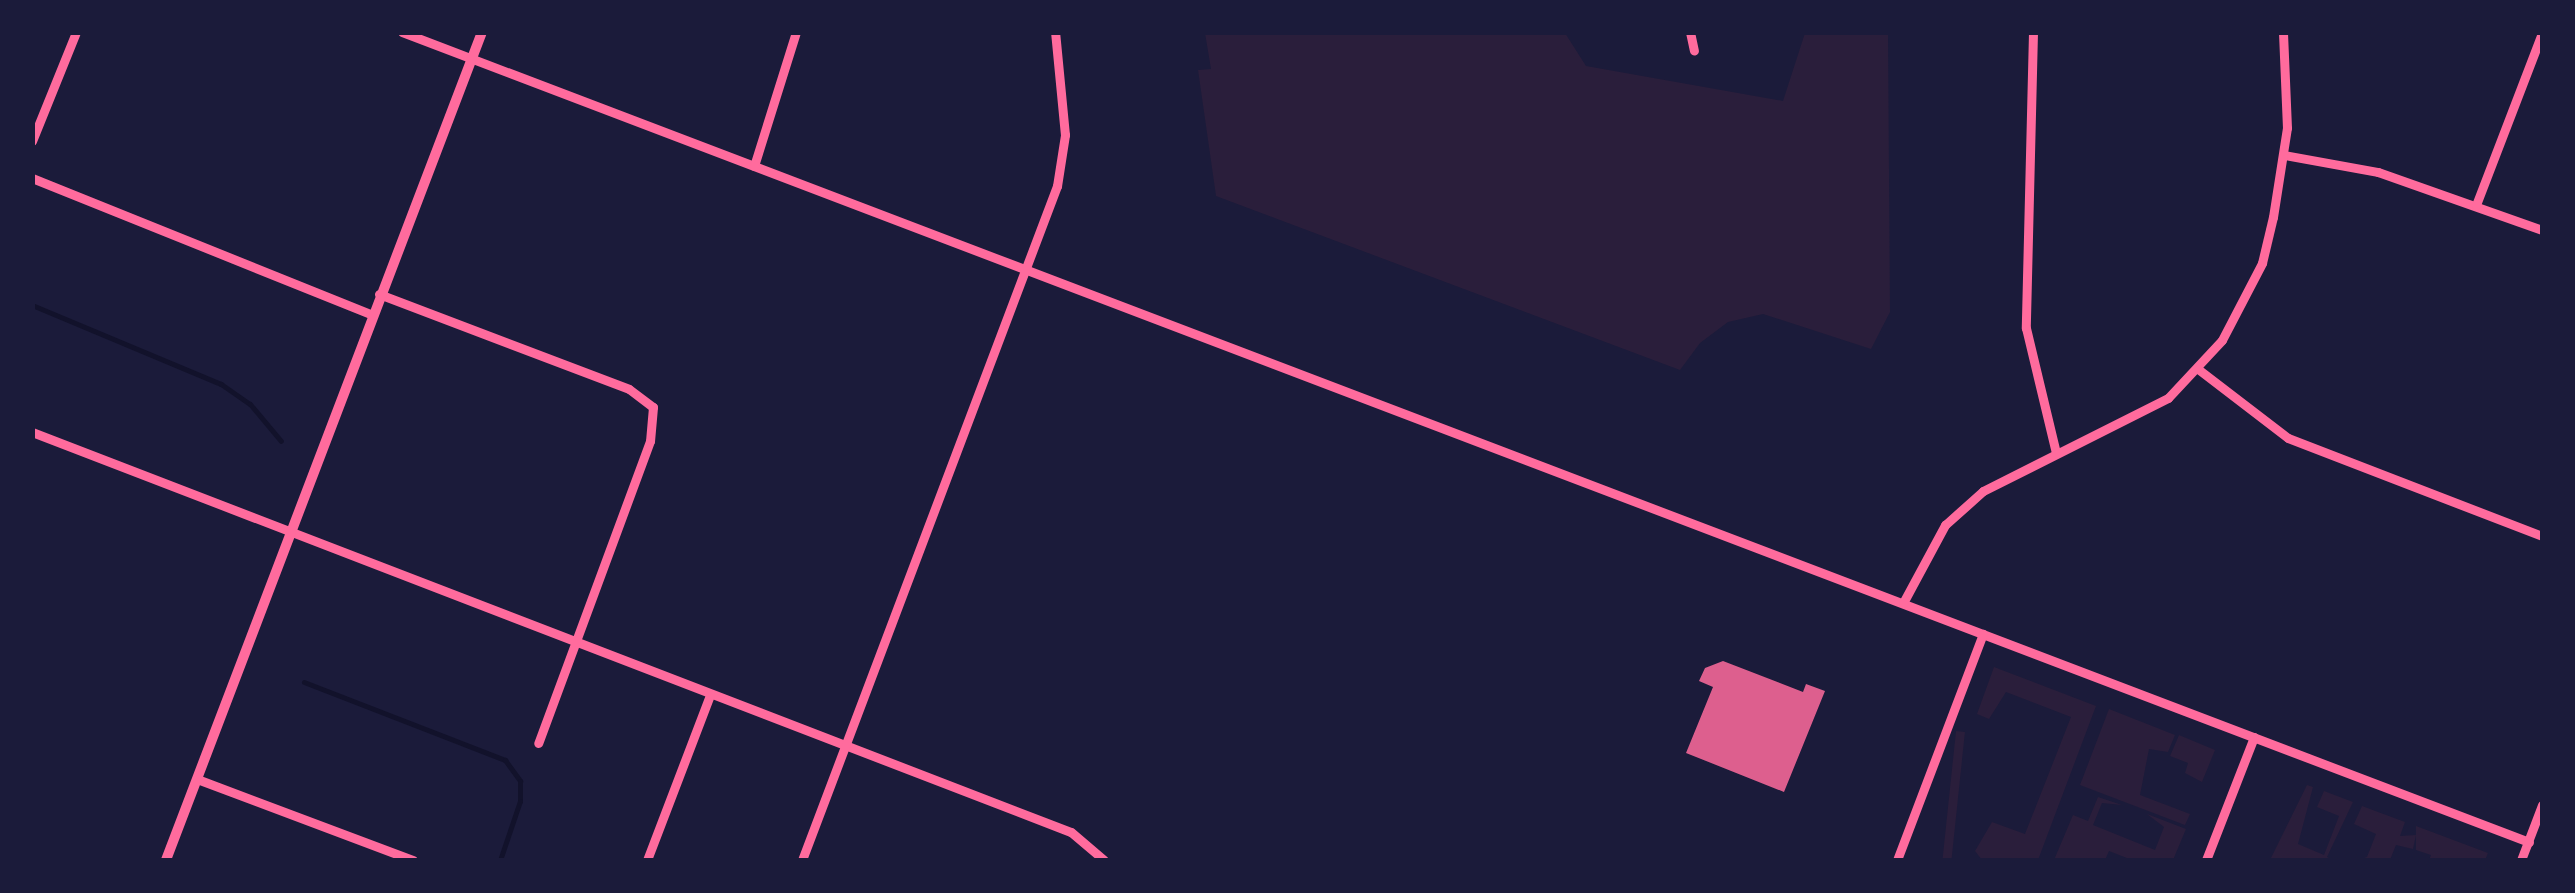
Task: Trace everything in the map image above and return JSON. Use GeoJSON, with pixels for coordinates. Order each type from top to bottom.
{"type":"FeatureCollection","features":[{"type":"Feature","properties":{"kind":"street"},"geometry":{"type":"LineString","coordinates":[[32,141],[76,32]]}},
{"type":"Feature","properties":{"kind":"street"},"geometry":{"type":"LineString","coordinates":[[402,32],[2529,842]]}},
{"type":"Feature","properties":{"kind":"street"},"geometry":{"type":"LineString","coordinates":[[166,860],[371,314],[482,32]]}},
{"type":"Feature","properties":{"kind":"street"},"geometry":{"type":"LineString","coordinates":[[754,166],[796,32]]}},
{"type":"Feature","properties":{"kind":"street"},"geometry":{"type":"LineString","coordinates":[[802,860],[1057,186],[1065,135],[1055,32]]}},
{"type":"Feature","properties":{"kind":"street"},"geometry":{"type":"LineString","coordinates":[[1690,32],[1694,51]]}},
{"type":"Feature","properties":{"kind":"street"},"geometry":{"type":"LineString","coordinates":[[2033,32],[2026,328],[2056,453]]}},
{"type":"Feature","properties":{"kind":"street"},"geometry":{"type":"LineString","coordinates":[[1903,603],[1944,525],[2002,477],[2126,425],[2168,398],[2222,340],[2262,263],[2284,155],[2289,90],[2284,32]]}},
{"type":"Feature","properties":{"kind":"street"},"geometry":{"type":"LineString","coordinates":[[2476,204],[2542,32]]}},
{"type":"Feature","properties":{"kind":"street"},"geometry":{"type":"LineString","coordinates":[[2284,155],[2378,172],[2542,230]]}},
{"type":"Feature","properties":{"kind":"street"},"geometry":{"type":"LineString","coordinates":[[32,178],[371,314]]}},
{"type":"Feature","properties":{"kind":"street"},"geometry":{"type":"LineString","coordinates":[[379,294],[629,389],[652,407],[650,441],[538,743]]}},
{"type":"Feature","properties":{"kind":"street"},"geometry":{"type":"LineString","coordinates":[[2198,369],[2288,438],[2542,536]]}},
{"type":"Feature","properties":{"kind":"street"},"geometry":{"type":"LineString","coordinates":[[32,432],[288,535],[1071,832],[1104,860]]}},
{"type":"Feature","properties":{"kind":"street"},"geometry":{"type":"LineString","coordinates":[[1897,860],[1983,634]]}},
{"type":"Feature","properties":{"kind":"street"},"geometry":{"type":"LineString","coordinates":[[647,860],[710,695]]}},
{"type":"Feature","properties":{"kind":"street"},"geometry":{"type":"LineString","coordinates":[[2206,860],[2254,736]]}},
{"type":"Feature","properties":{"kind":"street"},"geometry":{"type":"LineString","coordinates":[[197,779],[413,860]]}},
{"type":"Feature","properties":{"kind":"street"},"geometry":{"type":"LineString","coordinates":[[2522,860],[2542,805]]}},
{"type":"Feature","properties":{"kind":"shaded area"},"geometry":{"type":"Polygon","coordinates":[[[1205,33],[1565,33],[1586,66],[1783,101],[1805,33],[1888,33],[1890,312],[1871,349],[1763,314],[1728,322],[1700,343],[1680,370],[1216,196],[1198,70],[1211,69],[1205,33]]]}},
{"type":"Feature","properties":{"kind":"shaded area"},"geometry":{"type":"Polygon","coordinates":[[[1994,667],[2096,706],[2038,860],[1982,860],[1975,851],[1992,822],[2025,834],[2071,717],[2006,692],[1989,719],[1977,714],[1994,667]]]}},
{"type":"Feature","properties":{"kind":"shaded area"},"geometry":{"type":"Polygon","coordinates":[[[2109,709],[2175,735],[2168,752],[2149,749],[2140,795],[2190,814],[2185,825],[2080,785],[2109,709]]]}},
{"type":"Feature","properties":{"kind":"shaded area"},"geometry":{"type":"Polygon","coordinates":[[[1956,731],[1965,732],[1951,860],[1942,860],[1956,731]]]}},
{"type":"Feature","properties":{"kind":"shaded area"},"geometry":{"type":"Polygon","coordinates":[[[2179,735],[2215,750],[2202,782],[2185,773],[2188,763],[2170,756],[2179,735]]]}},
{"type":"Feature","properties":{"kind":"shaded area"},"geometry":{"type":"Polygon","coordinates":[[[2307,785],[2313,787],[2298,844],[2324,855],[2339,816],[2317,807],[2324,791],[2353,802],[2327,857],[2333,860],[2270,860],[2307,785]]]}},
{"type":"Feature","properties":{"kind":"shaded area"},"geometry":{"type":"Polygon","coordinates":[[[2098,797],[2122,805],[2102,803],[2093,825],[2155,850],[2164,827],[2147,814],[2186,829],[2173,860],[2132,860],[2109,851],[2105,860],[2054,860],[2073,815],[2088,821],[2098,797]]]}},
{"type":"Feature","properties":{"kind":"shaded area"},"geometry":{"type":"Polygon","coordinates":[[[2362,806],[2405,822],[2400,836],[2416,835],[2413,849],[2396,845],[2390,860],[2358,860],[2367,857],[2376,834],[2354,824],[2362,806]]]}},
{"type":"Feature","properties":{"kind":"shaded area"},"geometry":{"type":"Polygon","coordinates":[[[2416,826],[2488,853],[2485,860],[2429,860],[2431,855],[2416,850],[2416,826]]]}},
{"type":"Feature","properties":{"kind":"building"},"geometry":{"type":"Polygon","coordinates":[[[1723,661],[1803,692],[1806,684],[1825,691],[1784,792],[1686,753],[1713,687],[1699,681],[1705,668],[1723,661]]]}},
{"type":"Feature","properties":{"kind":"waterway"},"geometry":{"type":"LineString","coordinates":[[32,305],[221,384],[250,404],[281,441]]}},
{"type":"Feature","properties":{"kind":"waterway"},"geometry":{"type":"LineString","coordinates":[[304,682],[505,760],[520,781],[520,801],[500,860]]}}]}
